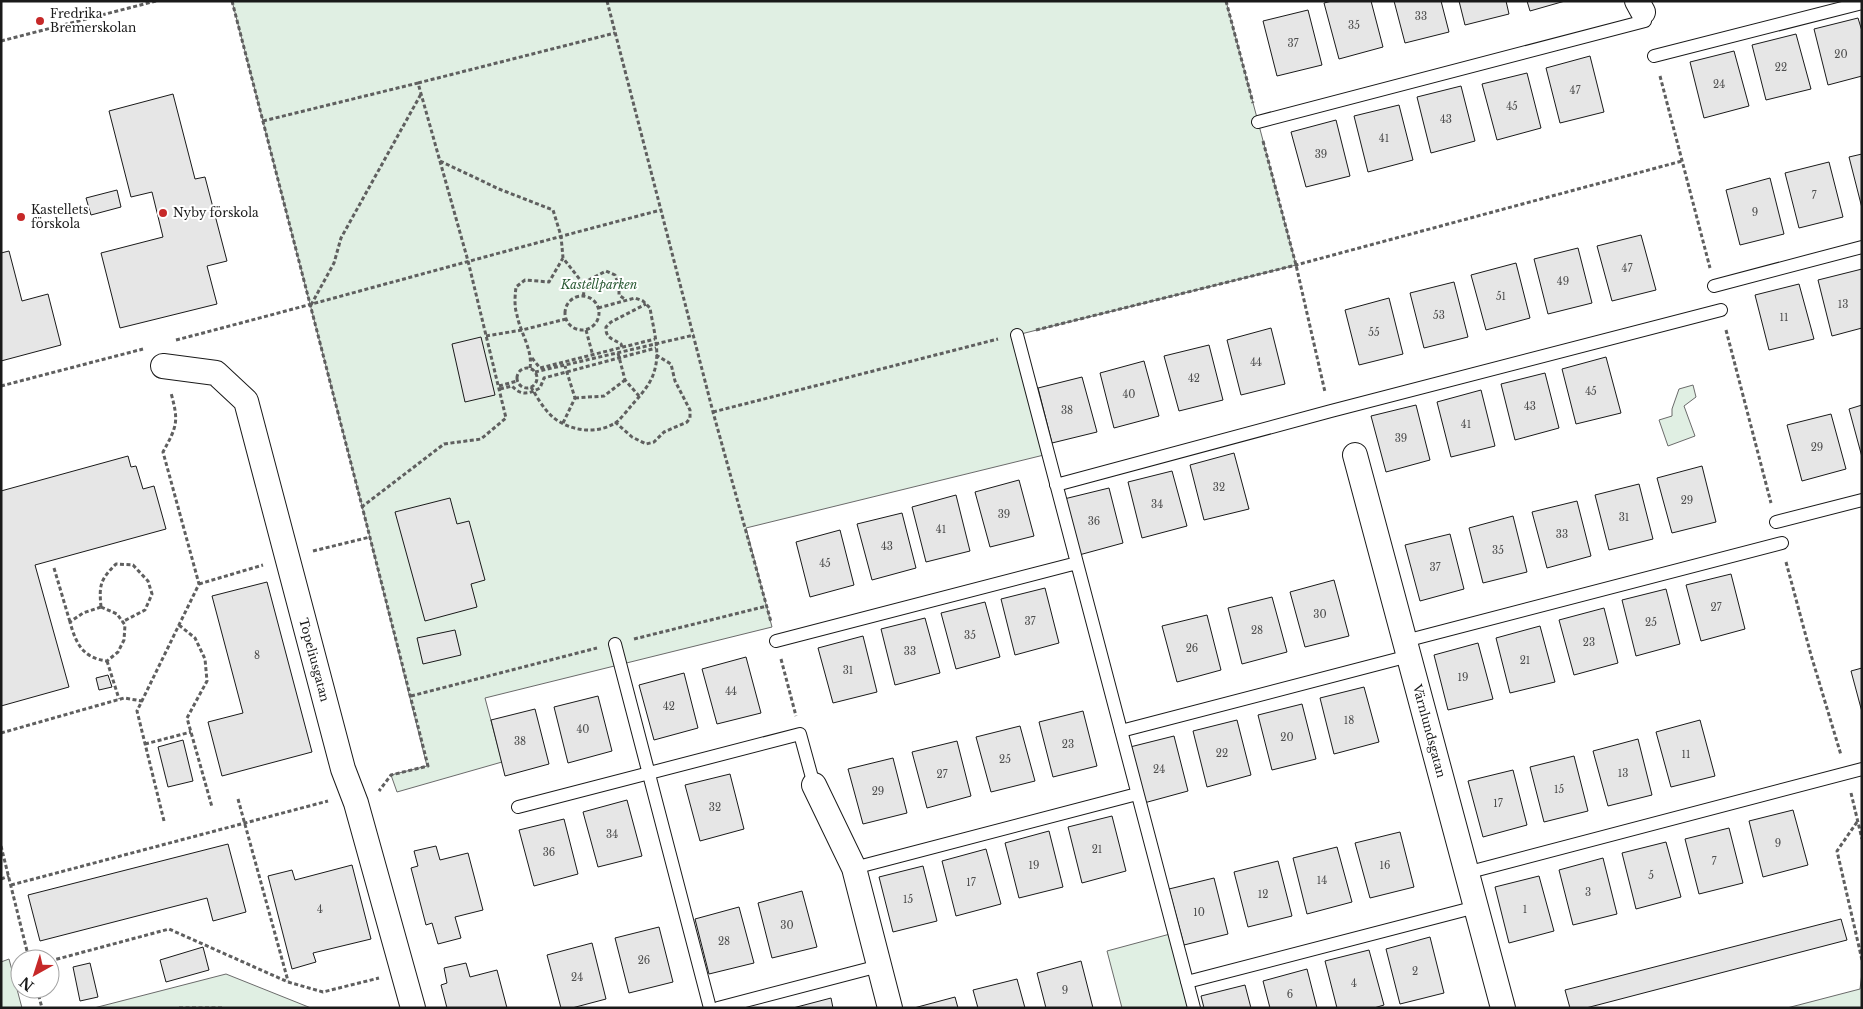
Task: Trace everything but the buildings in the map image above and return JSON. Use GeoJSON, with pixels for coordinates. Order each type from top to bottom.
{"type":"FeatureCollection","features":[{"type":"Feature","properties":{"kind":"street","name":"Topeliusgatan"},"geometry":{"type":"LineString","coordinates":[[156,357],[216,373],[246,401],[343,769],[356,803],[413,1008]]}},
{"type":"Feature","properties":{"kind":"street","name":"Värnlundsgatan"},"geometry":{"type":"LineString","coordinates":[[1355,455],[1502,1008]]}},
{"type":"Feature","properties":{"kind":"street"},"geometry":{"type":"LineString","coordinates":[[814,785],[854,868],[890,1008]]}},
{"type":"Feature","properties":{"kind":"lane"},"geometry":{"type":"LineString","coordinates":[[1654,56],[1862,3]]}},
{"type":"Feature","properties":{"kind":"lane"},"geometry":{"type":"LineString","coordinates":[[1258,122],[1642,11]]}},
{"type":"Feature","properties":{"kind":"lane"},"geometry":{"type":"LineString","coordinates":[[1714,286],[1862,247]]}},
{"type":"Feature","properties":{"kind":"lane"},"geometry":{"type":"LineString","coordinates":[[1056,484],[1721,310]]}},
{"type":"Feature","properties":{"kind":"lane"},"geometry":{"type":"LineString","coordinates":[[1016,335],[1194,1008]]}},
{"type":"Feature","properties":{"kind":"lane"},"geometry":{"type":"LineString","coordinates":[[1776,522],[1862,500]]}},
{"type":"Feature","properties":{"kind":"lane"},"geometry":{"type":"LineString","coordinates":[[1121,731],[1407,648],[1782,543]]}},
{"type":"Feature","properties":{"kind":"lane"},"geometry":{"type":"LineString","coordinates":[[776,641],[1076,563]]}},
{"type":"Feature","properties":{"kind":"lane"},"geometry":{"type":"LineString","coordinates":[[615,644],[710,1008]]}},
{"type":"Feature","properties":{"kind":"lane"},"geometry":{"type":"LineString","coordinates":[[518,807],[800,734],[814,785]]}},
{"type":"Feature","properties":{"kind":"lane"},"geometry":{"type":"LineString","coordinates":[[1466,873],[1862,769]]}},
{"type":"Feature","properties":{"kind":"lane"},"geometry":{"type":"LineString","coordinates":[[854,868],[1137,794]]}},
{"type":"Feature","properties":{"kind":"lane"},"geometry":{"type":"LineString","coordinates":[[1187,982],[1476,907]]}},
{"type":"Feature","properties":{"kind":"lane"},"geometry":{"type":"LineString","coordinates":[[718,1008],[879,966]]}},
{"type":"Feature","properties":{"kind":"path"},"geometry":{"type":"LineString","coordinates":[[1,41],[156,1]]}},
{"type":"Feature","properties":{"kind":"path"},"geometry":{"type":"LineString","coordinates":[[11,884],[330,800],[356,803],[371,800],[391,775],[428,766],[232,1]]}},
{"type":"Feature","properties":{"kind":"path"},"geometry":{"type":"LineString","coordinates":[[607,1],[713,412],[800,734]]}},
{"type":"Feature","properties":{"kind":"path"},"geometry":{"type":"LineString","coordinates":[[1226,1],[1296,265],[1331,411]]}},
{"type":"Feature","properties":{"kind":"path"},"geometry":{"type":"LineString","coordinates":[[263,122],[615,33]]}},
{"type":"Feature","properties":{"kind":"path"},"geometry":{"type":"LineString","coordinates":[[1654,56],[1714,286]]}},
{"type":"Feature","properties":{"kind":"path"},"geometry":{"type":"LineString","coordinates":[[362,506],[444,444],[481,439],[506,418],[468,261],[418,83]]}},
{"type":"Feature","properties":{"kind":"path"},"geometry":{"type":"LineString","coordinates":[[311,306],[334,263],[341,238],[422,93]]}},
{"type":"Feature","properties":{"kind":"path"},"geometry":{"type":"LineString","coordinates":[[440,161],[499,189],[553,210],[561,236],[564,258],[585,286],[584,296]]}},
{"type":"Feature","properties":{"kind":"path"},"geometry":{"type":"LineString","coordinates":[[713,412],[1296,265],[1682,161]]}},
{"type":"Feature","properties":{"kind":"path"},"geometry":{"type":"LineString","coordinates":[[169,342],[311,306],[468,261],[661,210]]}},
{"type":"Feature","properties":{"kind":"path"},"geometry":{"type":"LineString","coordinates":[[530,368],[530,356],[517,316],[516,287],[524,280],[549,282],[564,258]]}},
{"type":"Feature","properties":{"kind":"path"},"geometry":{"type":"LineString","coordinates":[[583,283],[606,271],[615,275],[619,286],[619,295],[626,301]]}},
{"type":"Feature","properties":{"kind":"path"},"geometry":{"type":"LineString","coordinates":[[584,296],[591,299],[598,308],[599,314],[596,324],[586,330],[575,330],[570,327],[565,312],[570,301],[584,296]]}},
{"type":"Feature","properties":{"kind":"path"},"geometry":{"type":"LineString","coordinates":[[531,387],[553,417],[563,423],[586,431],[602,429],[614,422],[639,396],[654,373],[656,346],[650,308],[635,298],[598,308]]}},
{"type":"Feature","properties":{"kind":"path"},"geometry":{"type":"LineString","coordinates":[[622,347],[621,344],[609,338],[605,333],[606,327],[611,322],[646,304]]}},
{"type":"Feature","properties":{"kind":"path"},"geometry":{"type":"LineString","coordinates":[[1721,310],[1776,522]]}},
{"type":"Feature","properties":{"kind":"path"},"geometry":{"type":"LineString","coordinates":[[486,336],[522,330],[566,319]]}},
{"type":"Feature","properties":{"kind":"path"},"geometry":{"type":"LineString","coordinates":[[586,330],[593,357]]}},
{"type":"Feature","properties":{"kind":"path"},"geometry":{"type":"LineString","coordinates":[[499,388],[512,386],[521,393],[529,394],[540,388],[544,378],[619,358],[694,334]]}},
{"type":"Feature","properties":{"kind":"path"},"geometry":{"type":"LineString","coordinates":[[535,372],[565,366],[622,347],[655,339]]}},
{"type":"Feature","properties":{"kind":"path"},"geometry":{"type":"LineString","coordinates":[[530,356],[540,368],[656,346]]}},
{"type":"Feature","properties":{"kind":"path"},"geometry":{"type":"LineString","coordinates":[[618,353],[625,380],[639,396]]}},
{"type":"Feature","properties":{"kind":"path"},"geometry":{"type":"LineString","coordinates":[[614,422],[632,437],[646,444],[654,442],[664,432],[687,422],[690,418],[690,410],[675,381],[671,364],[656,356]]}},
{"type":"Feature","properties":{"kind":"path"},"geometry":{"type":"LineString","coordinates":[[1,386],[156,357],[177,416],[174,431],[163,452],[199,584],[137,711],[164,821]]}},
{"type":"Feature","properties":{"kind":"path"},"geometry":{"type":"LineString","coordinates":[[563,423],[575,398],[565,366]]}},
{"type":"Feature","properties":{"kind":"path"},"geometry":{"type":"LineString","coordinates":[[530,368],[535,372],[537,379],[531,387]]}},
{"type":"Feature","properties":{"kind":"path"},"geometry":{"type":"LineString","coordinates":[[530,368],[521,370],[517,375],[517,381],[521,386],[531,387]]}},
{"type":"Feature","properties":{"kind":"path"},"geometry":{"type":"LineString","coordinates":[[575,398],[604,396],[625,380]]}},
{"type":"Feature","properties":{"kind":"path"},"geometry":{"type":"LineString","coordinates":[[499,388],[517,381]]}},
{"type":"Feature","properties":{"kind":"path"},"geometry":{"type":"LineString","coordinates":[[1782,543],[1811,655],[1846,773],[1862,838]]}},
{"type":"Feature","properties":{"kind":"path"},"geometry":{"type":"LineString","coordinates":[[101,607],[99,590],[104,575],[116,564],[133,565],[148,581],[152,594],[145,610],[122,622]]}},
{"type":"Feature","properties":{"kind":"path"},"geometry":{"type":"LineString","coordinates":[[54,568],[74,638],[85,654],[97,660],[107,661],[118,652],[124,640],[125,625],[117,614],[101,607],[83,613],[70,622]]}},
{"type":"Feature","properties":{"kind":"path"},"geometry":{"type":"LineString","coordinates":[[411,696],[766,606]]}},
{"type":"Feature","properties":{"kind":"path"},"geometry":{"type":"LineString","coordinates":[[179,625],[195,638],[205,659],[207,680],[188,718],[212,807]]}},
{"type":"Feature","properties":{"kind":"path"},"geometry":{"type":"LineString","coordinates":[[107,661],[119,699]]}},
{"type":"Feature","properties":{"kind":"path"},"geometry":{"type":"LineString","coordinates":[[1,733],[119,699],[142,701]]}},
{"type":"Feature","properties":{"kind":"path"},"geometry":{"type":"LineString","coordinates":[[145,744],[191,732]]}},
{"type":"Feature","properties":{"kind":"path"},"geometry":{"type":"LineString","coordinates":[[238,799],[288,982]]}},
{"type":"Feature","properties":{"kind":"path"},"geometry":{"type":"LineString","coordinates":[[1858,822],[1837,851],[1862,960]]}},
{"type":"Feature","properties":{"kind":"path"},"geometry":{"type":"LineString","coordinates":[[1,846],[27,949]]}},
{"type":"Feature","properties":{"kind":"path"},"geometry":{"type":"LineString","coordinates":[[1,878],[9,876]]}},
{"type":"Feature","properties":{"kind":"path"},"geometry":{"type":"LineString","coordinates":[[60,958],[169,929],[288,982],[323,992],[404,972]]}},
{"type":"Feature","properties":{"kind":"path"},"geometry":{"type":"LineString","coordinates":[[178,1008],[223,1008]]}},
{"type":"Feature","properties":{"kind":"green space","name":"Kastellparken"},"geometry":{"type":"Polygon","coordinates":[[[232,1],[1226,1],[1296,265],[1017,335],[1048,454],[746,528],[772,627],[485,698],[502,762],[397,792],[391,775],[427,766],[232,1]]]}},
{"type":"Feature","properties":{"kind":"green space"},"geometry":{"type":"Polygon","coordinates":[[[1693,385],[1696,397],[1684,406],[1695,436],[1668,446],[1659,420],[1672,416],[1672,409],[1679,389],[1693,385]]]}},
{"type":"Feature","properties":{"kind":"green space"},"geometry":{"type":"Polygon","coordinates":[[[1170,934],[1189,1008],[1122,1008],[1107,951],[1170,934]]]}},
{"type":"Feature","properties":{"kind":"green space"},"geometry":{"type":"Polygon","coordinates":[[[9,959],[10,999],[20,999],[22,1008],[1,1008],[1,962],[9,959]]]}},
{"type":"Feature","properties":{"kind":"green space"},"geometry":{"type":"Polygon","coordinates":[[[1862,973],[1862,1008],[1787,1008],[1860,989],[1862,973]]]}},
{"type":"Feature","properties":{"kind":"green space"},"geometry":{"type":"Polygon","coordinates":[[[226,974],[311,1008],[94,1008],[226,974]]]}},
{"type":"Feature","properties":{"kind":"place","name":"Fredrika Bremerskolan"},"geometry":{"type":"Point","coordinates":[40,21]}},
{"type":"Feature","properties":{"kind":"place","name":"Nyby förskola"},"geometry":{"type":"Point","coordinates":[163,213]}},
{"type":"Feature","properties":{"kind":"place","name":"Kastellets förskola"},"geometry":{"type":"Point","coordinates":[21,217]}}]}
